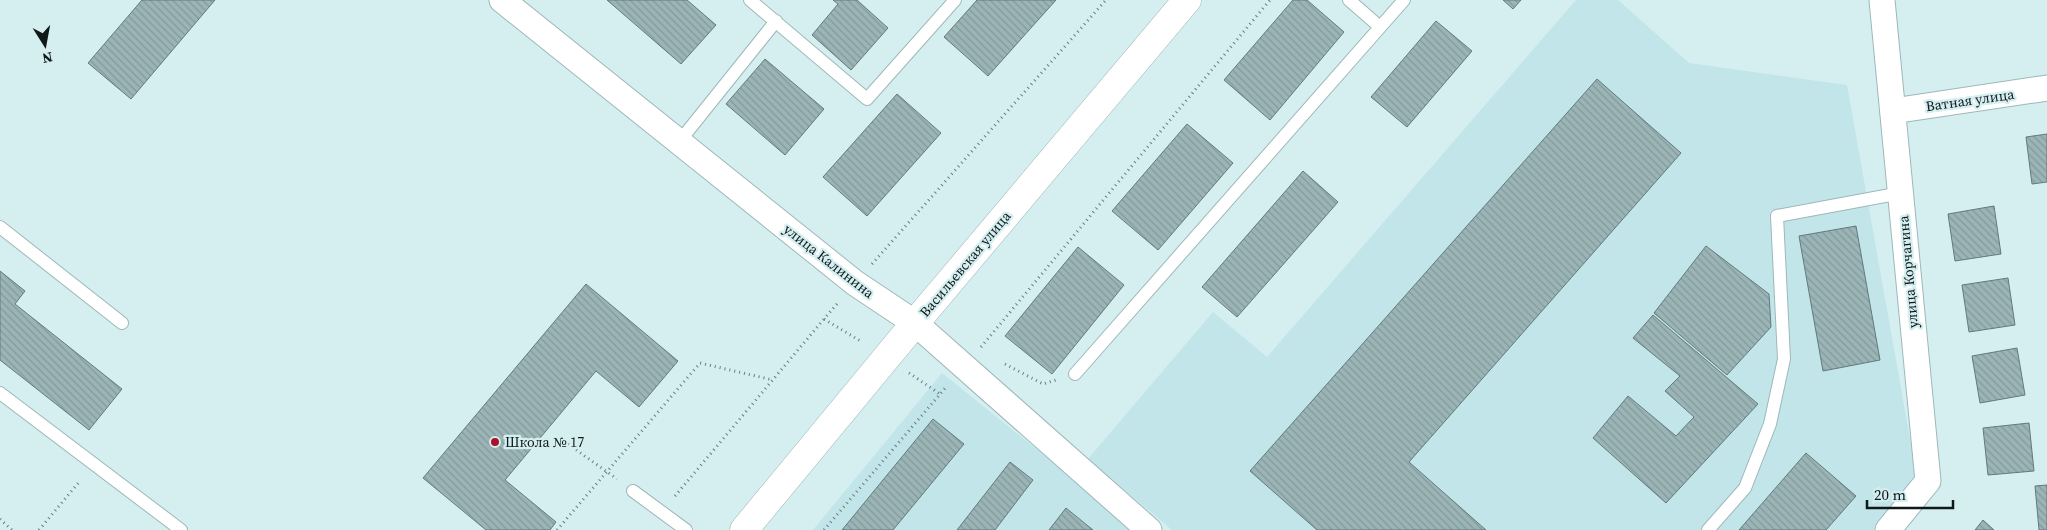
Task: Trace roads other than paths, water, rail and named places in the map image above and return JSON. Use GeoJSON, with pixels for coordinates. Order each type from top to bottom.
{"type":"FeatureCollection","features":[{"type":"Feature","properties":{"kind":"main road","name":"Васильевская улица"},"geometry":{"type":"LineString","coordinates":[[744,530],[915,323],[1188,0]]}},
{"type":"Feature","properties":{"kind":"street","name":"улица Калинина"},"geometry":{"type":"LineString","coordinates":[[502,0],[855,283],[915,323],[1149,530]]}},
{"type":"Feature","properties":{"kind":"street","name":"улица Корчагина"},"geometry":{"type":"LineString","coordinates":[[1882,0],[1928,481],[1888,530]]}},
{"type":"Feature","properties":{"kind":"street","name":"Ватная улица"},"geometry":{"type":"LineString","coordinates":[[1893,111],[2047,88]]}},
{"type":"Feature","properties":{"kind":"lane"},"geometry":{"type":"LineString","coordinates":[[750,0],[867,99],[956,0]]}},
{"type":"Feature","properties":{"kind":"lane"},"geometry":{"type":"LineString","coordinates":[[1349,0],[1380,27]]}},
{"type":"Feature","properties":{"kind":"lane"},"geometry":{"type":"LineString","coordinates":[[1075,374],[1404,0]]}},
{"type":"Feature","properties":{"kind":"lane"},"geometry":{"type":"LineString","coordinates":[[679,142],[776,21]]}},
{"type":"Feature","properties":{"kind":"lane"},"geometry":{"type":"LineString","coordinates":[[1708,530],[1745,488],[1770,424],[1784,359],[1777,216],[1901,192]]}},
{"type":"Feature","properties":{"kind":"lane"},"geometry":{"type":"LineString","coordinates":[[0,227],[122,323]]}},
{"type":"Feature","properties":{"kind":"lane"},"geometry":{"type":"LineString","coordinates":[[0,393],[95,463],[181,530]]}},
{"type":"Feature","properties":{"kind":"lane"},"geometry":{"type":"LineString","coordinates":[[634,491],[686,530]]}},
{"type":"Feature","properties":{"kind":"place","name":"Школа № 17"},"geometry":{"type":"Point","coordinates":[495,442]}}]}
